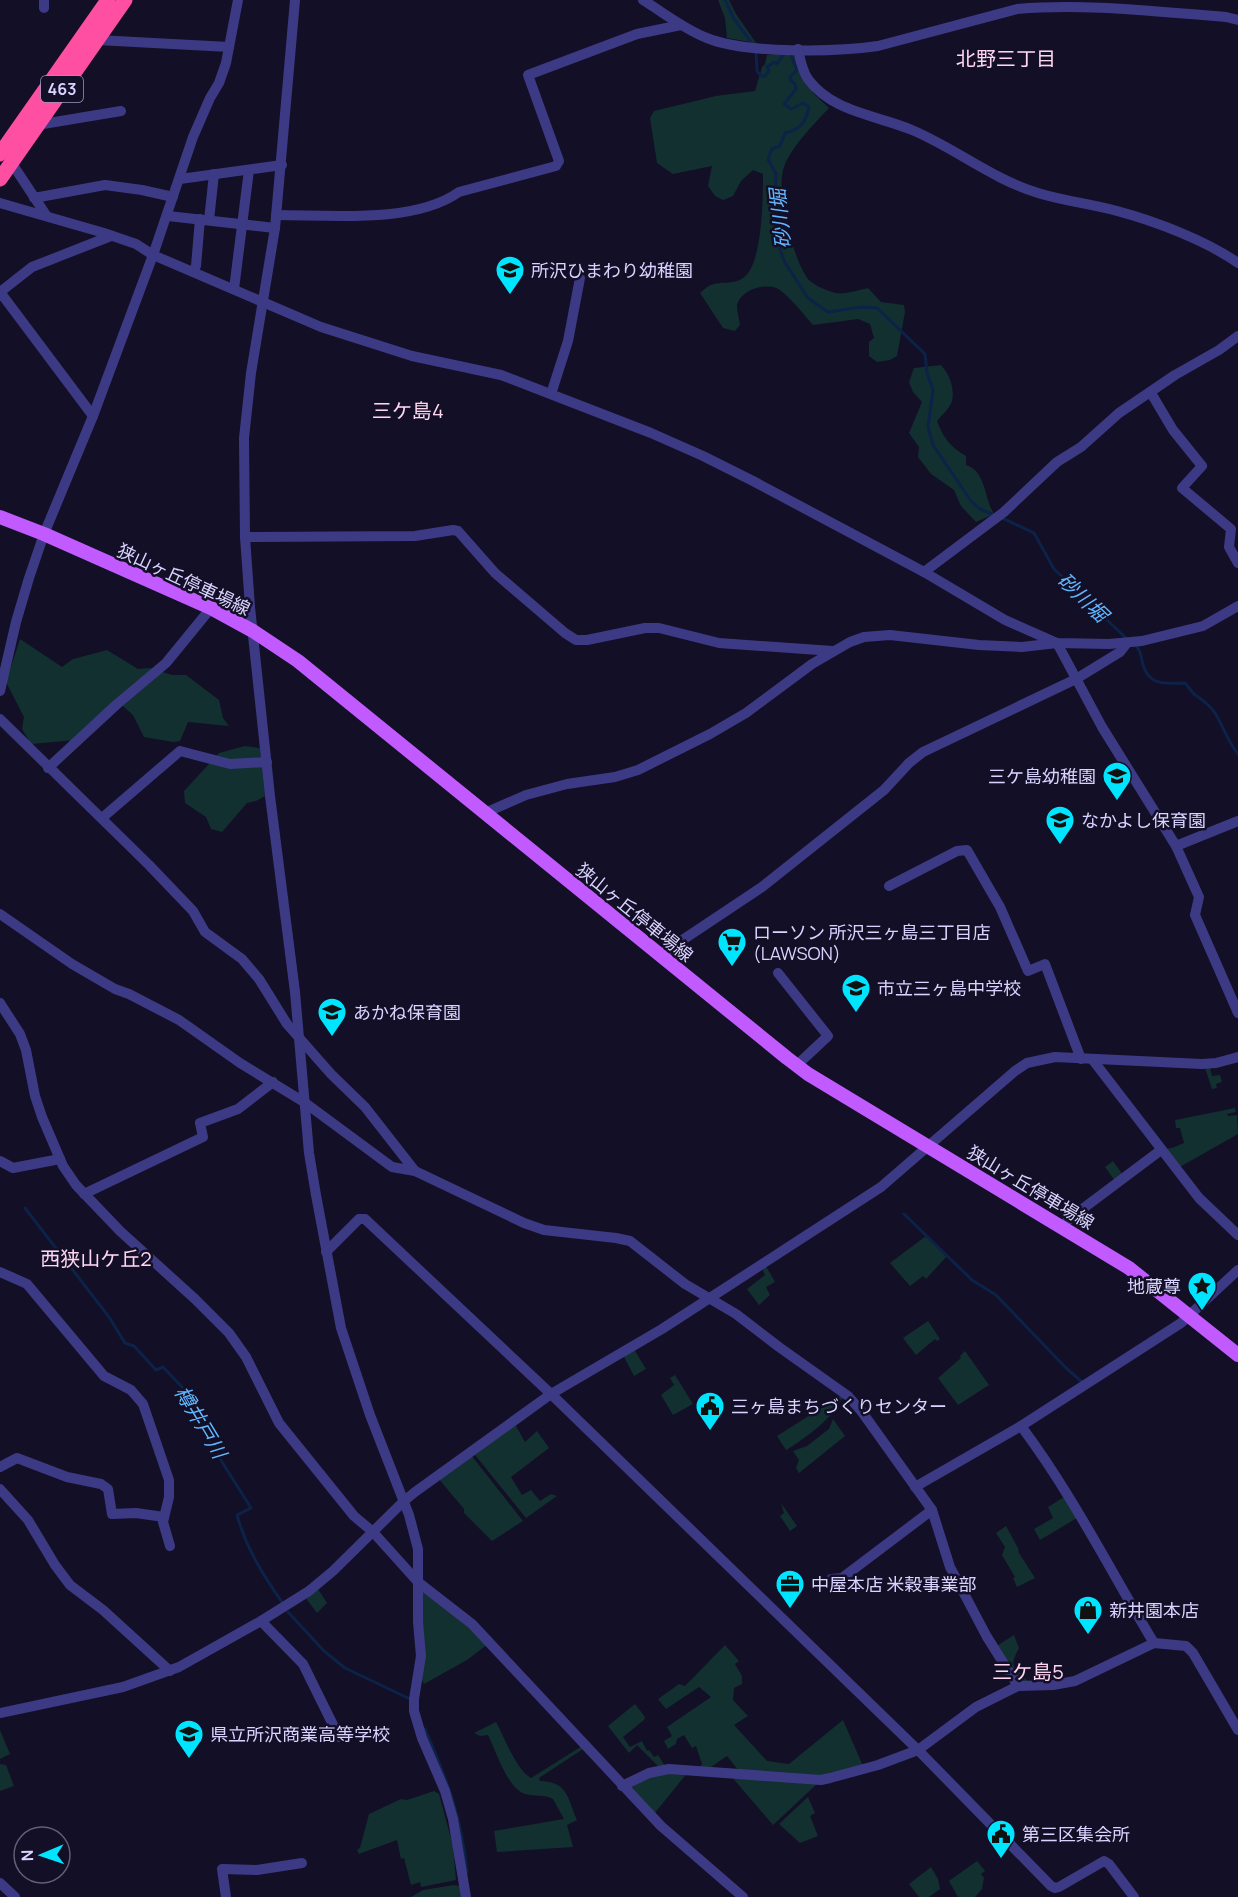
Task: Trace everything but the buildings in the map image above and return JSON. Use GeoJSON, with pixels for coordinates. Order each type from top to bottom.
{"type":"FeatureCollection","features":[{"type":"Feature","properties":{"kind":"highway","name":"463"},"geometry":{"type":"LineString","coordinates":[[0,179],[4,153],[108,0]]}},
{"type":"Feature","properties":{"kind":"highway","name":"463"},"geometry":{"type":"LineString","coordinates":[[4,153],[37,125],[125,0]]}},
{"type":"Feature","properties":{"kind":"main road","name":"狭山ヶ丘停車場線"},"geometry":{"type":"LineString","coordinates":[[0,518],[44,534],[211,608],[253,631],[298,661],[797,1065],[1129,1268],[1238,1355]]}},
{"type":"Feature","properties":{"kind":"street"},"geometry":{"type":"LineString","coordinates":[[0,691],[16,622],[44,534],[93,416],[168,216],[193,137],[222,73],[238,0]]}},
{"type":"Feature","properties":{"kind":"street"},"geometry":{"type":"LineString","coordinates":[[295,0],[275,228],[251,374],[244,438],[245,537],[253,631],[300,1040],[309,1153],[341,1328],[350,1358],[404,1501],[418,1549],[421,1656],[414,1711],[422,1738],[445,1791],[453,1819],[466,1897]]}},
{"type":"Feature","properties":{"kind":"street"},"geometry":{"type":"LineString","coordinates":[[643,0],[681,25],[709,39],[754,48],[858,49],[878,46],[1017,9],[1036,7],[1133,10],[1226,17],[1238,20]]}},
{"type":"Feature","properties":{"kind":"street"},"geometry":{"type":"LineString","coordinates":[[1036,7],[1052,0]]}},
{"type":"Feature","properties":{"kind":"street"},"geometry":{"type":"LineString","coordinates":[[276,215],[388,214],[411,211],[446,202],[459,192],[556,166],[559,161],[528,75],[637,34],[681,25]]}},
{"type":"Feature","properties":{"kind":"street"},"geometry":{"type":"LineString","coordinates":[[97,40],[229,47]]}},
{"type":"Feature","properties":{"kind":"street"},"geometry":{"type":"LineString","coordinates":[[798,49],[807,78],[836,105],[914,131],[1004,180],[1037,193],[1142,219],[1226,254],[1238,263]]}},
{"type":"Feature","properties":{"kind":"street"},"geometry":{"type":"LineString","coordinates":[[37,125],[121,111]]}},
{"type":"Feature","properties":{"kind":"street"},"geometry":{"type":"LineString","coordinates":[[4,153],[46,215]]}},
{"type":"Feature","properties":{"kind":"street"},"geometry":{"type":"LineString","coordinates":[[180,179],[282,165]]}},
{"type":"Feature","properties":{"kind":"street"},"geometry":{"type":"LineString","coordinates":[[234,289],[249,170]]}},
{"type":"Feature","properties":{"kind":"street"},"geometry":{"type":"LineString","coordinates":[[193,271],[196,266],[214,174]]}},
{"type":"Feature","properties":{"kind":"street"},"geometry":{"type":"LineString","coordinates":[[34,198],[105,185],[173,197]]}},
{"type":"Feature","properties":{"kind":"street"},"geometry":{"type":"LineString","coordinates":[[0,203],[136,244],[153,255],[264,304],[365,342],[412,356],[501,375],[703,456],[924,572],[1005,620],[1057,644],[1114,746],[1176,846],[1199,897],[1196,915],[1238,1013]]}},
{"type":"Feature","properties":{"kind":"street"},"geometry":{"type":"LineString","coordinates":[[168,216],[275,228]]}},
{"type":"Feature","properties":{"kind":"street"},"geometry":{"type":"LineString","coordinates":[[93,416],[0,292],[32,267],[111,236]]}},
{"type":"Feature","properties":{"kind":"street"},"geometry":{"type":"LineString","coordinates":[[551,394],[568,341],[580,278]]}},
{"type":"Feature","properties":{"kind":"street"},"geometry":{"type":"LineString","coordinates":[[924,572],[1004,512],[1057,462],[1081,447],[1119,413],[1174,375],[1219,350],[1238,336]]}},
{"type":"Feature","properties":{"kind":"street"},"geometry":{"type":"LineString","coordinates":[[1151,393],[1173,430],[1202,466],[1182,488],[1231,529],[1228,547],[1238,562]]}},
{"type":"Feature","properties":{"kind":"street"},"geometry":{"type":"LineString","coordinates":[[245,537],[415,536],[453,530],[458,531],[510,586],[565,633],[576,639],[587,640],[645,628],[659,628],[719,643],[833,651]]}},
{"type":"Feature","properties":{"kind":"street"},"geometry":{"type":"LineString","coordinates":[[487,812],[526,795],[567,784],[615,777],[638,770],[700,739],[746,712],[833,651],[850,642],[875,635],[1022,647],[1127,643],[1203,626],[1238,606]]}},
{"type":"Feature","properties":{"kind":"street"},"geometry":{"type":"LineString","coordinates":[[48,768],[116,705],[166,663],[211,608]]}},
{"type":"Feature","properties":{"kind":"street"},"geometry":{"type":"LineString","coordinates":[[660,955],[762,887],[884,790],[909,763],[923,752],[1076,679],[1120,652],[1127,643]]}},
{"type":"Feature","properties":{"kind":"street"},"geometry":{"type":"LineString","coordinates":[[0,719],[193,911],[205,932],[242,959],[300,1040],[365,1107],[415,1171]]}},
{"type":"Feature","properties":{"kind":"street"},"geometry":{"type":"LineString","coordinates":[[102,818],[180,751],[230,764],[267,762]]}},
{"type":"Feature","properties":{"kind":"street"},"geometry":{"type":"LineString","coordinates":[[1176,846],[1238,821]]}},
{"type":"Feature","properties":{"kind":"street"},"geometry":{"type":"LineString","coordinates":[[889,886],[957,851],[967,850],[1000,908],[1028,971],[1045,964],[1086,1059],[1199,1198],[1238,1235]]}},
{"type":"Feature","properties":{"kind":"street"},"geometry":{"type":"LineString","coordinates":[[0,914],[72,964],[115,989],[179,1020],[240,1063],[304,1102],[392,1167],[415,1171],[524,1223],[562,1233],[630,1241],[685,1284],[736,1314],[778,1347],[848,1396],[932,1510],[950,1568],[987,1637],[1018,1686]]}},
{"type":"Feature","properties":{"kind":"street"},"geometry":{"type":"LineString","coordinates":[[778,973],[828,1036],[797,1065]]}},
{"type":"Feature","properties":{"kind":"street"},"geometry":{"type":"LineString","coordinates":[[0,1003],[20,1034],[26,1050],[37,1103],[70,1178],[120,1231],[229,1333],[246,1357],[269,1406],[286,1434],[354,1516],[373,1532],[418,1582],[472,1624],[662,1826],[743,1897]]}},
{"type":"Feature","properties":{"kind":"street"},"geometry":{"type":"LineString","coordinates":[[0,1713],[123,1687],[170,1671],[261,1621],[309,1591],[333,1571],[404,1501],[551,1394],[710,1298],[881,1187],[1027,1063],[1055,1057],[1202,1064],[1238,1057]]}},
{"type":"Feature","properties":{"kind":"street"},"geometry":{"type":"LineString","coordinates":[[84,1194],[203,1137],[200,1123],[238,1108],[273,1082]]}},
{"type":"Feature","properties":{"kind":"street"},"geometry":{"type":"LineString","coordinates":[[1062,1227],[1069,1219],[1161,1150]]}},
{"type":"Feature","properties":{"kind":"street"},"geometry":{"type":"LineString","coordinates":[[0,1161],[13,1168],[60,1159]]}},
{"type":"Feature","properties":{"kind":"street"},"geometry":{"type":"LineString","coordinates":[[326,1252],[359,1219],[362,1217],[365,1219],[551,1394],[918,1750],[1051,1886],[1059,1887],[1104,1861],[1134,1897]]}},
{"type":"Feature","properties":{"kind":"street"},"geometry":{"type":"LineString","coordinates":[[915,1487],[1021,1426],[1181,1323],[1238,1270]]}},
{"type":"Feature","properties":{"kind":"street"},"geometry":{"type":"LineString","coordinates":[[0,1272],[27,1284],[105,1376],[130,1390],[143,1404],[169,1480],[169,1497],[163,1522],[170,1546]]}},
{"type":"Feature","properties":{"kind":"street"},"geometry":{"type":"LineString","coordinates":[[1021,1426],[1068,1493],[1113,1576],[1154,1643]]}},
{"type":"Feature","properties":{"kind":"street"},"geometry":{"type":"LineString","coordinates":[[0,1467],[17,1458],[67,1478],[100,1484],[108,1489],[112,1514],[136,1513],[164,1517]]}},
{"type":"Feature","properties":{"kind":"street"},"geometry":{"type":"LineString","coordinates":[[0,1489],[28,1520],[70,1585],[103,1610],[170,1671]]}},
{"type":"Feature","properties":{"kind":"street"},"geometry":{"type":"LineString","coordinates":[[831,1579],[842,1578],[932,1510]]}},
{"type":"Feature","properties":{"kind":"street"},"geometry":{"type":"LineString","coordinates":[[261,1621],[303,1664],[339,1737]]}},
{"type":"Feature","properties":{"kind":"street"},"geometry":{"type":"LineString","coordinates":[[622,1786],[649,1773],[669,1769],[821,1780],[868,1768],[918,1750],[976,1707],[1018,1686],[1053,1685],[1075,1681],[1154,1643],[1186,1646],[1193,1653],[1238,1730]]}},
{"type":"Feature","properties":{"kind":"street"},"geometry":{"type":"LineString","coordinates":[[226,1897],[222,1869],[257,1870],[302,1863]]}},
{"type":"Feature","properties":{"kind":"street"},"geometry":{"type":"LineString","coordinates":[[0,1882],[15,1897]]}},
{"type":"Feature","properties":{"kind":"green space"},"geometry":{"type":"Polygon","coordinates":[[[718,0],[729,0],[756,43],[727,38],[725,18],[718,0]]]}},
{"type":"Feature","properties":{"kind":"green space"},"geometry":{"type":"Polygon","coordinates":[[[793,53],[813,93],[829,108],[798,143],[784,167],[782,192],[791,241],[802,269],[808,279],[816,285],[836,293],[868,288],[881,302],[904,305],[905,312],[897,356],[890,360],[877,362],[869,356],[869,342],[874,338],[870,324],[858,319],[813,325],[789,298],[775,287],[762,287],[743,295],[737,306],[740,325],[735,331],[723,328],[700,293],[711,285],[739,280],[750,271],[758,245],[763,174],[753,170],[741,181],[733,196],[723,200],[715,196],[708,186],[712,166],[673,174],[657,163],[650,118],[654,111],[716,96],[755,91],[767,55],[793,53]]]}},
{"type":"Feature","properties":{"kind":"green space"},"geometry":{"type":"Polygon","coordinates":[[[941,365],[951,382],[953,396],[950,406],[937,421],[948,441],[966,456],[966,465],[973,468],[981,479],[994,514],[976,522],[961,506],[954,490],[931,474],[918,457],[919,447],[909,433],[922,402],[913,392],[909,382],[914,368],[941,365]]]}},
{"type":"Feature","properties":{"kind":"green space"},"geometry":{"type":"Polygon","coordinates":[[[20,639],[62,667],[73,659],[107,650],[138,669],[150,668],[172,675],[186,675],[219,700],[223,718],[229,726],[188,722],[180,741],[144,737],[133,715],[116,700],[75,740],[31,744],[22,729],[24,717],[6,682],[20,639]]]}},
{"type":"Feature","properties":{"kind":"green space"},"geometry":{"type":"Polygon","coordinates":[[[245,746],[260,748],[265,796],[247,803],[222,832],[211,829],[206,817],[185,803],[184,791],[219,753],[245,746]]]}},
{"type":"Feature","properties":{"kind":"green space"},"geometry":{"type":"Polygon","coordinates":[[[1205,1068],[1210,1068],[1212,1076],[1220,1075],[1222,1082],[1216,1084],[1217,1088],[1212,1089],[1205,1068]]]}},
{"type":"Feature","properties":{"kind":"green space"},"geometry":{"type":"Polygon","coordinates":[[[1235,1108],[1236,1112],[1227,1114],[1228,1116],[1237,1115],[1238,1134],[1178,1168],[1163,1149],[1184,1143],[1180,1128],[1176,1128],[1175,1120],[1235,1108]]]}},
{"type":"Feature","properties":{"kind":"green space"},"geometry":{"type":"Polygon","coordinates":[[[1113,1161],[1123,1175],[1115,1181],[1105,1167],[1113,1161]]]}},
{"type":"Feature","properties":{"kind":"green space"},"geometry":{"type":"Polygon","coordinates":[[[926,1236],[947,1256],[926,1279],[923,1276],[910,1286],[890,1263],[926,1236]]]}},
{"type":"Feature","properties":{"kind":"green space"},"geometry":{"type":"Polygon","coordinates":[[[766,1266],[775,1282],[766,1287],[770,1295],[759,1305],[747,1289],[765,1275],[762,1268],[766,1266]]]}},
{"type":"Feature","properties":{"kind":"green space"},"geometry":{"type":"Polygon","coordinates":[[[928,1321],[940,1339],[937,1341],[935,1339],[916,1355],[903,1338],[928,1321]]]}},
{"type":"Feature","properties":{"kind":"green space"},"geometry":{"type":"Polygon","coordinates":[[[634,1349],[646,1369],[634,1376],[623,1355],[634,1349]]]}},
{"type":"Feature","properties":{"kind":"green space"},"geometry":{"type":"Polygon","coordinates":[[[965,1351],[989,1385],[958,1405],[938,1378],[961,1358],[960,1356],[965,1351]]]}},
{"type":"Feature","properties":{"kind":"green space"},"geometry":{"type":"Polygon","coordinates":[[[675,1375],[693,1404],[673,1415],[661,1395],[674,1385],[670,1378],[675,1375]]]}},
{"type":"Feature","properties":{"kind":"green space"},"geometry":{"type":"Polygon","coordinates":[[[840,1396],[843,1397],[826,1420],[786,1450],[777,1436],[840,1396]]]}},
{"type":"Feature","properties":{"kind":"green space"},"geometry":{"type":"Polygon","coordinates":[[[833,1419],[845,1436],[799,1473],[796,1468],[799,1460],[793,1451],[807,1446],[829,1429],[833,1419]]]}},
{"type":"Feature","properties":{"kind":"green space"},"geometry":{"type":"Polygon","coordinates":[[[515,1424],[525,1442],[537,1431],[549,1448],[511,1477],[522,1495],[531,1490],[540,1501],[551,1494],[557,1496],[526,1518],[475,1455],[515,1424]]]}},
{"type":"Feature","properties":{"kind":"green space"},"geometry":{"type":"Polygon","coordinates":[[[471,1455],[523,1521],[492,1541],[464,1513],[464,1509],[438,1478],[471,1455]]]}},
{"type":"Feature","properties":{"kind":"green space"},"geometry":{"type":"Polygon","coordinates":[[[1064,1497],[1077,1518],[1040,1540],[1034,1529],[1053,1518],[1048,1507],[1064,1497]]]}},
{"type":"Feature","properties":{"kind":"green space"},"geometry":{"type":"Polygon","coordinates":[[[781,1503],[797,1526],[790,1531],[780,1516],[784,1513],[781,1503]]]}},
{"type":"Feature","properties":{"kind":"green space"},"geometry":{"type":"Polygon","coordinates":[[[1006,1526],[1035,1578],[1017,1587],[1013,1578],[1015,1577],[1002,1555],[1005,1547],[996,1533],[1006,1526]]]}},
{"type":"Feature","properties":{"kind":"green space"},"geometry":{"type":"Polygon","coordinates":[[[318,1589],[327,1603],[317,1613],[305,1597],[318,1589]]]}},
{"type":"Feature","properties":{"kind":"green space"},"geometry":{"type":"Polygon","coordinates":[[[422,1593],[428,1593],[488,1644],[467,1660],[424,1684],[422,1680],[422,1593]]]}},
{"type":"Feature","properties":{"kind":"green space"},"geometry":{"type":"Polygon","coordinates":[[[1014,1635],[1019,1648],[1013,1662],[1015,1668],[1028,1683],[1022,1683],[995,1647],[1014,1635]]]}},
{"type":"Feature","properties":{"kind":"green space"},"geometry":{"type":"Polygon","coordinates":[[[725,1645],[739,1661],[735,1664],[742,1676],[742,1684],[734,1688],[733,1700],[748,1716],[734,1725],[767,1761],[789,1764],[843,1720],[863,1766],[834,1776],[739,1771],[727,1756],[708,1769],[701,1769],[702,1764],[696,1746],[692,1748],[684,1735],[668,1749],[664,1741],[672,1736],[667,1727],[711,1697],[699,1687],[666,1709],[658,1699],[679,1684],[685,1686],[725,1645]]]}},
{"type":"Feature","properties":{"kind":"green space"},"geometry":{"type":"Polygon","coordinates":[[[635,1704],[645,1717],[644,1720],[623,1737],[630,1747],[642,1741],[647,1751],[649,1750],[654,1757],[658,1755],[665,1766],[659,1767],[637,1745],[629,1753],[608,1726],[635,1704]]]}},
{"type":"Feature","properties":{"kind":"green space"},"geometry":{"type":"Polygon","coordinates":[[[496,1722],[520,1768],[531,1778],[582,1746],[583,1749],[539,1778],[540,1781],[556,1784],[568,1798],[577,1820],[567,1825],[573,1847],[497,1852],[494,1831],[564,1819],[553,1799],[528,1795],[519,1790],[507,1777],[488,1735],[480,1736],[474,1733],[496,1722]]]}},
{"type":"Feature","properties":{"kind":"green space"},"geometry":{"type":"Polygon","coordinates":[[[0,1730],[10,1754],[0,1759],[0,1730]]]}},
{"type":"Feature","properties":{"kind":"green space"},"geometry":{"type":"Polygon","coordinates":[[[0,1764],[6,1765],[14,1786],[0,1791],[0,1764]]]}},
{"type":"Feature","properties":{"kind":"green space"},"geometry":{"type":"Polygon","coordinates":[[[659,1771],[688,1772],[654,1814],[629,1788],[659,1771]]]}},
{"type":"Feature","properties":{"kind":"green space"},"geometry":{"type":"Polygon","coordinates":[[[731,1776],[817,1784],[773,1825],[731,1776]]]}},
{"type":"Feature","properties":{"kind":"green space"},"geometry":{"type":"Polygon","coordinates":[[[434,1791],[439,1794],[453,1846],[456,1880],[421,1887],[420,1882],[411,1885],[404,1858],[401,1859],[397,1840],[359,1854],[357,1850],[360,1848],[369,1814],[401,1799],[407,1800],[434,1791]]]}},
{"type":"Feature","properties":{"kind":"green space"},"geometry":{"type":"Polygon","coordinates":[[[808,1797],[815,1813],[810,1816],[818,1836],[800,1843],[779,1824],[808,1797]]]}},
{"type":"Feature","properties":{"kind":"green space"},"geometry":{"type":"Polygon","coordinates":[[[977,1861],[985,1871],[981,1874],[984,1878],[982,1889],[975,1897],[958,1897],[949,1881],[977,1861]]]}},
{"type":"Feature","properties":{"kind":"green space"},"geometry":{"type":"Polygon","coordinates":[[[931,1867],[938,1879],[940,1889],[929,1897],[919,1897],[909,1884],[931,1867]]]}},
{"type":"Feature","properties":{"kind":"green space"},"geometry":{"type":"Polygon","coordinates":[[[460,1886],[463,1897],[411,1897],[423,1890],[460,1886]]]}},
{"type":"Feature","properties":{"kind":"waterway","name":"砂川堀"},"geometry":{"type":"LineString","coordinates":[[725,0],[734,19],[754,46]]}},
{"type":"Feature","properties":{"kind":"waterway","name":"砂川堀"},"geometry":{"type":"LineString","coordinates":[[756,52],[757,71],[761,76],[765,76],[769,71],[767,67],[774,62],[777,64],[784,54]]}},
{"type":"Feature","properties":{"kind":"waterway","name":"砂川堀"},"geometry":{"type":"LineString","coordinates":[[790,53],[797,70],[790,80],[795,84],[796,89],[784,104],[791,109],[803,103],[809,107],[802,124],[795,130],[785,133],[780,146],[772,149],[768,159],[776,174],[775,204],[780,249],[784,261],[808,298],[828,312],[861,307],[877,308],[925,354],[927,373],[933,390],[928,427],[933,445],[971,501],[980,509],[994,515]]}},
{"type":"Feature","properties":{"kind":"waterway","name":"砂川堀"},"geometry":{"type":"LineString","coordinates":[[1000,517],[1034,533],[1054,569],[1127,639]]}},
{"type":"Feature","properties":{"kind":"waterway","name":"砂川堀"},"geometry":{"type":"LineString","coordinates":[[1137,647],[1150,677],[1165,683],[1185,683],[1210,707],[1238,754]]}},
{"type":"Feature","properties":{"kind":"waterway","name":"樽井戸川"},"geometry":{"type":"LineString","coordinates":[[25,1208],[109,1317],[125,1343],[134,1346],[156,1370],[163,1367],[183,1388],[212,1446],[251,1508],[237,1515],[256,1561],[282,1602]]}},
{"type":"Feature","properties":{"kind":"waterway"},"geometry":{"type":"LineString","coordinates":[[904,1214],[972,1280],[996,1295],[1082,1382]]}},
{"type":"Feature","properties":{"kind":"waterway","name":"樽井戸川"},"geometry":{"type":"LineString","coordinates":[[288,1612],[324,1651],[345,1668],[408,1698]]}},
{"type":"Feature","properties":{"kind":"waterway","name":"樽井戸川"},"geometry":{"type":"LineString","coordinates":[[425,1729],[457,1815],[467,1872]]}},
{"type":"Feature","properties":{"kind":"place","name":"所沢ひまわり幼稚園"},"geometry":{"type":"Point","coordinates":[510,296]}},
{"type":"Feature","properties":{"kind":"place","name":"三ケ島幼稚園"},"geometry":{"type":"Point","coordinates":[1117,802]}},
{"type":"Feature","properties":{"kind":"place","name":"なかよし保育園"},"geometry":{"type":"Point","coordinates":[1060,846]}},
{"type":"Feature","properties":{"kind":"place","name":"ローソン 所沢三ヶ島三丁目店 (LAWSON)"},"geometry":{"type":"Point","coordinates":[732,968]}},
{"type":"Feature","properties":{"kind":"place","name":"市立三ヶ島中学校"},"geometry":{"type":"Point","coordinates":[856,1014]}},
{"type":"Feature","properties":{"kind":"place","name":"あかね保育園"},"geometry":{"type":"Point","coordinates":[332,1038]}},
{"type":"Feature","properties":{"kind":"place","name":"地蔵尊"},"geometry":{"type":"Point","coordinates":[1202,1312]}},
{"type":"Feature","properties":{"kind":"place","name":"三ヶ島まちづくりセンター"},"geometry":{"type":"Point","coordinates":[710,1432]}},
{"type":"Feature","properties":{"kind":"place","name":"中屋本店 米穀事業部"},"geometry":{"type":"Point","coordinates":[790,1610]}},
{"type":"Feature","properties":{"kind":"place","name":"新井園本店"},"geometry":{"type":"Point","coordinates":[1088,1636]}},
{"type":"Feature","properties":{"kind":"place","name":"県立所沢商業高等学校"},"geometry":{"type":"Point","coordinates":[189,1760]}},
{"type":"Feature","properties":{"kind":"place","name":"第三区集会所"},"geometry":{"type":"Point","coordinates":[1001,1860]}},
{"type":"Feature","properties":{"kind":"district","name":"北野三丁目"},"geometry":{"type":"Point","coordinates":[1006,58]}},
{"type":"Feature","properties":{"kind":"district","name":"三ケ島4"},"geometry":{"type":"Point","coordinates":[408,410]}},
{"type":"Feature","properties":{"kind":"district","name":"西狭山ケ丘2"},"geometry":{"type":"Point","coordinates":[96,1258]}},
{"type":"Feature","properties":{"kind":"district","name":"三ケ島5"},"geometry":{"type":"Point","coordinates":[1028,1671]}}]}
